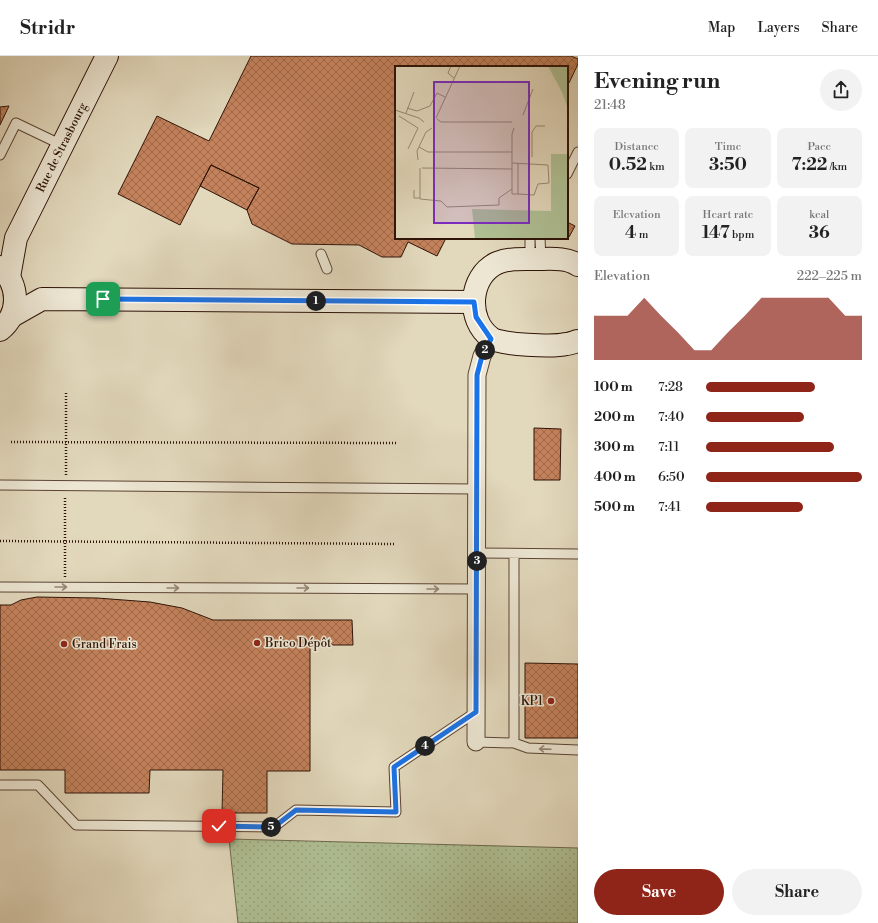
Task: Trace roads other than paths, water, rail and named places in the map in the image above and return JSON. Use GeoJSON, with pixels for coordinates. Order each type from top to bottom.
{"type":"FeatureCollection","features":[{"type":"Feature","properties":{"kind":"street","name":"Rue de Strasbourg"},"geometry":{"type":"LineString","coordinates":[[6,323],[15,305],[16,294],[7,276],[8,243],[62,146],[107,56]]}},
{"type":"Feature","properties":{"kind":"street"},"geometry":{"type":"LineString","coordinates":[[578,265],[535,248],[496,264],[483,273],[476,287],[474,302],[476,317],[491,339],[506,344],[565,345],[578,341]]}},
{"type":"Feature","properties":{"kind":"street"},"geometry":{"type":"LineString","coordinates":[[7,276],[42,299],[474,302]]}},
{"type":"Feature","properties":{"kind":"street"},"geometry":{"type":"LineString","coordinates":[[6,323],[42,299]]}},
{"type":"Feature","properties":{"kind":"street"},"geometry":{"type":"LineString","coordinates":[[476,742],[477,375],[482,356],[491,339]]}},
{"type":"Feature","properties":{"kind":"lane"},"geometry":{"type":"LineString","coordinates":[[0,155],[16,123],[62,146]]}},
{"type":"Feature","properties":{"kind":"lane"},"geometry":{"type":"LineString","coordinates":[[568,172],[578,152]]}},
{"type":"Feature","properties":{"kind":"lane"},"geometry":{"type":"LineString","coordinates":[[321,254],[327,269]]}},
{"type":"Feature","properties":{"kind":"lane"},"geometry":{"type":"LineString","coordinates":[[0,486],[476,489]]}},
{"type":"Feature","properties":{"kind":"lane"},"geometry":{"type":"LineString","coordinates":[[477,553],[578,554]]}},
{"type":"Feature","properties":{"kind":"lane"},"geometry":{"type":"LineString","coordinates":[[514,554],[514,743]]}},
{"type":"Feature","properties":{"kind":"lane"},"geometry":{"type":"LineString","coordinates":[[0,587],[477,589]]}},
{"type":"Feature","properties":{"kind":"lane"},"geometry":{"type":"LineString","coordinates":[[0,785],[38,785],[76,825],[274,827],[296,810],[396,812],[394,767],[476,712]]}},
{"type":"Feature","properties":{"kind":"lane"},"geometry":{"type":"LineString","coordinates":[[476,742],[514,743],[528,748],[578,750]]}},
{"type":"Feature","properties":{"kind":"place","name":"Brico Dépôt"},"geometry":{"type":"Point","coordinates":[257,643]}},
{"type":"Feature","properties":{"kind":"place","name":"Grand Frais"},"geometry":{"type":"Point","coordinates":[64,644]}},
{"type":"Feature","properties":{"kind":"place","name":"KP1"},"geometry":{"type":"Point","coordinates":[551,701]}}]}
